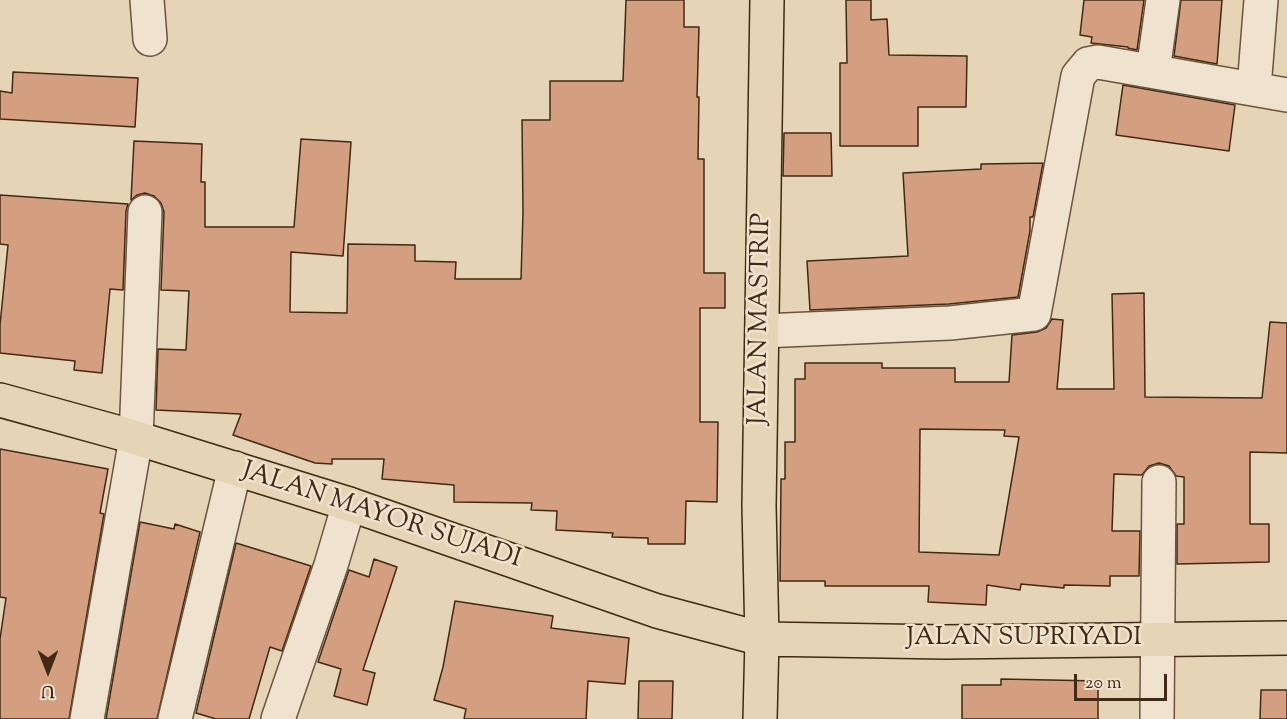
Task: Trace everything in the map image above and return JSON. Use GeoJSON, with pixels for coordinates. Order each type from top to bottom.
{"type":"FeatureCollection","features":[{"type":"Feature","properties":{"kind":"main road","name":"JALAN MASTRIP"},"geometry":{"type":"LineString","coordinates":[[760,719],[762,639],[759,506],[767,0]]}},
{"type":"Feature","properties":{"kind":"main road","name":"JALAN MAYOR SUJADI"},"geometry":{"type":"LineString","coordinates":[[0,400],[235,468],[349,504],[657,611],[762,639]]}},
{"type":"Feature","properties":{"kind":"main road","name":"JALAN SUPRIYADI"},"geometry":{"type":"LineString","coordinates":[[762,639],[945,642],[1287,638]]}},
{"type":"Feature","properties":{"kind":"street"},"geometry":{"type":"LineString","coordinates":[[147,0],[150,39]]}},
{"type":"Feature","properties":{"kind":"street"},"geometry":{"type":"LineString","coordinates":[[1153,71],[1163,0]]}},
{"type":"Feature","properties":{"kind":"street"},"geometry":{"type":"LineString","coordinates":[[1254,88],[1261,0]]}},
{"type":"Feature","properties":{"kind":"street"},"geometry":{"type":"LineString","coordinates":[[762,331],[950,323],[1034,314],[1078,76],[1088,64],[1098,62],[1287,94]]}},
{"type":"Feature","properties":{"kind":"street"},"geometry":{"type":"LineString","coordinates":[[87,719],[136,438],[145,212]]}},
{"type":"Feature","properties":{"kind":"street"},"geometry":{"type":"LineString","coordinates":[[176,719],[235,468]]}},
{"type":"Feature","properties":{"kind":"street"},"geometry":{"type":"LineString","coordinates":[[1157,719],[1159,482]]}},
{"type":"Feature","properties":{"kind":"street"},"geometry":{"type":"LineString","coordinates":[[278,719],[331,565],[349,504]]}},
{"type":"Feature","properties":{"kind":"building"},"geometry":{"type":"Polygon","coordinates":[[[626,0],[684,0],[684,27],[699,27],[698,159],[704,159],[704,273],[725,273],[725,308],[700,308],[700,422],[718,422],[717,502],[686,501],[685,544],[648,544],[648,538],[612,537],[613,533],[556,530],[557,511],[531,510],[532,503],[454,502],[454,485],[382,479],[384,459],[332,459],[332,464],[315,463],[233,435],[241,414],[156,410],[158,349],[186,350],[189,291],[161,290],[164,212],[161,203],[154,196],[145,193],[131,200],[134,141],[202,144],[201,182],[205,182],[205,227],[294,227],[301,139],[351,142],[343,256],[291,252],[290,312],[347,313],[348,244],[415,245],[415,261],[456,262],[455,279],[521,279],[522,120],[550,120],[550,81],[623,81],[626,0]]]}},
{"type":"Feature","properties":{"kind":"building"},"geometry":{"type":"Polygon","coordinates":[[[846,0],[871,0],[871,20],[887,19],[889,55],[967,56],[966,107],[918,107],[918,146],[840,146],[840,63],[847,63],[846,0]]]}},
{"type":"Feature","properties":{"kind":"building"},"geometry":{"type":"Polygon","coordinates":[[[1084,0],[1144,0],[1137,50],[1091,43],[1092,37],[1080,35],[1084,0]]]}},
{"type":"Feature","properties":{"kind":"building"},"geometry":{"type":"Polygon","coordinates":[[[1181,0],[1222,0],[1217,64],[1174,56],[1181,0]]]}},
{"type":"Feature","properties":{"kind":"building"},"geometry":{"type":"Polygon","coordinates":[[[13,72],[138,78],[135,127],[0,119],[0,91],[12,93],[13,72]]]}},
{"type":"Feature","properties":{"kind":"building"},"geometry":{"type":"Polygon","coordinates":[[[1123,85],[1235,105],[1229,151],[1116,135],[1123,85]]]}},
{"type":"Feature","properties":{"kind":"building"},"geometry":{"type":"Polygon","coordinates":[[[784,133],[831,133],[832,176],[783,176],[784,133]]]}},
{"type":"Feature","properties":{"kind":"building"},"geometry":{"type":"Polygon","coordinates":[[[1043,163],[1033,217],[1030,217],[1030,231],[1018,297],[949,304],[810,310],[807,261],[908,256],[903,173],[981,169],[981,164],[1043,163]]]}},
{"type":"Feature","properties":{"kind":"building"},"geometry":{"type":"Polygon","coordinates":[[[0,195],[128,204],[123,290],[110,289],[102,373],[74,370],[75,361],[0,353],[0,325],[8,245],[0,244],[0,195]]]}},
{"type":"Feature","properties":{"kind":"building"},"geometry":{"type":"Polygon","coordinates":[[[1144,293],[1145,397],[1262,398],[1270,322],[1287,323],[1287,453],[1250,452],[1250,524],[1269,524],[1269,562],[1177,564],[1177,524],[1184,524],[1184,477],[1176,476],[1169,466],[1159,463],[1149,466],[1142,475],[1114,474],[1112,531],[1140,531],[1139,576],[1110,576],[1110,586],[1064,585],[1064,588],[1021,584],[1020,590],[987,585],[986,605],[928,602],[929,586],[825,586],[825,581],[780,581],[781,479],[785,479],[785,442],[795,442],[795,379],[805,379],[805,363],[882,363],[882,368],[955,368],[955,382],[1009,382],[1012,335],[1037,332],[1046,328],[1052,319],[1063,320],[1057,389],[1114,389],[1112,294],[1144,293]],[[920,429],[919,552],[999,555],[1019,437],[1004,436],[1005,430],[920,429]]]}},
{"type":"Feature","properties":{"kind":"building"},"geometry":{"type":"Polygon","coordinates":[[[0,449],[108,469],[100,513],[104,514],[69,719],[0,719],[0,639],[6,598],[0,597],[0,449]]]}},
{"type":"Feature","properties":{"kind":"building"},"geometry":{"type":"Polygon","coordinates":[[[140,522],[174,529],[175,524],[200,532],[157,719],[106,719],[140,522]]]}},
{"type":"Feature","properties":{"kind":"building"},"geometry":{"type":"Polygon","coordinates":[[[236,543],[311,566],[282,651],[270,647],[249,719],[216,719],[196,713],[236,543]]]}},
{"type":"Feature","properties":{"kind":"building"},"geometry":{"type":"Polygon","coordinates":[[[374,559],[397,567],[363,670],[375,673],[367,705],[334,696],[341,669],[318,662],[349,570],[369,577],[374,559]]]}},
{"type":"Feature","properties":{"kind":"building"},"geometry":{"type":"Polygon","coordinates":[[[455,601],[553,616],[551,628],[629,638],[625,684],[588,681],[586,719],[464,719],[466,709],[434,700],[443,667],[455,601]]]}},
{"type":"Feature","properties":{"kind":"building"},"geometry":{"type":"Polygon","coordinates":[[[1001,679],[1098,681],[1098,719],[962,719],[962,685],[1001,685],[1001,679]]]}},
{"type":"Feature","properties":{"kind":"building"},"geometry":{"type":"Polygon","coordinates":[[[639,681],[673,681],[672,719],[638,719],[639,681]]]}},
{"type":"Feature","properties":{"kind":"building"},"geometry":{"type":"Polygon","coordinates":[[[1261,690],[1287,690],[1287,719],[1260,719],[1261,690]]]}}]}
